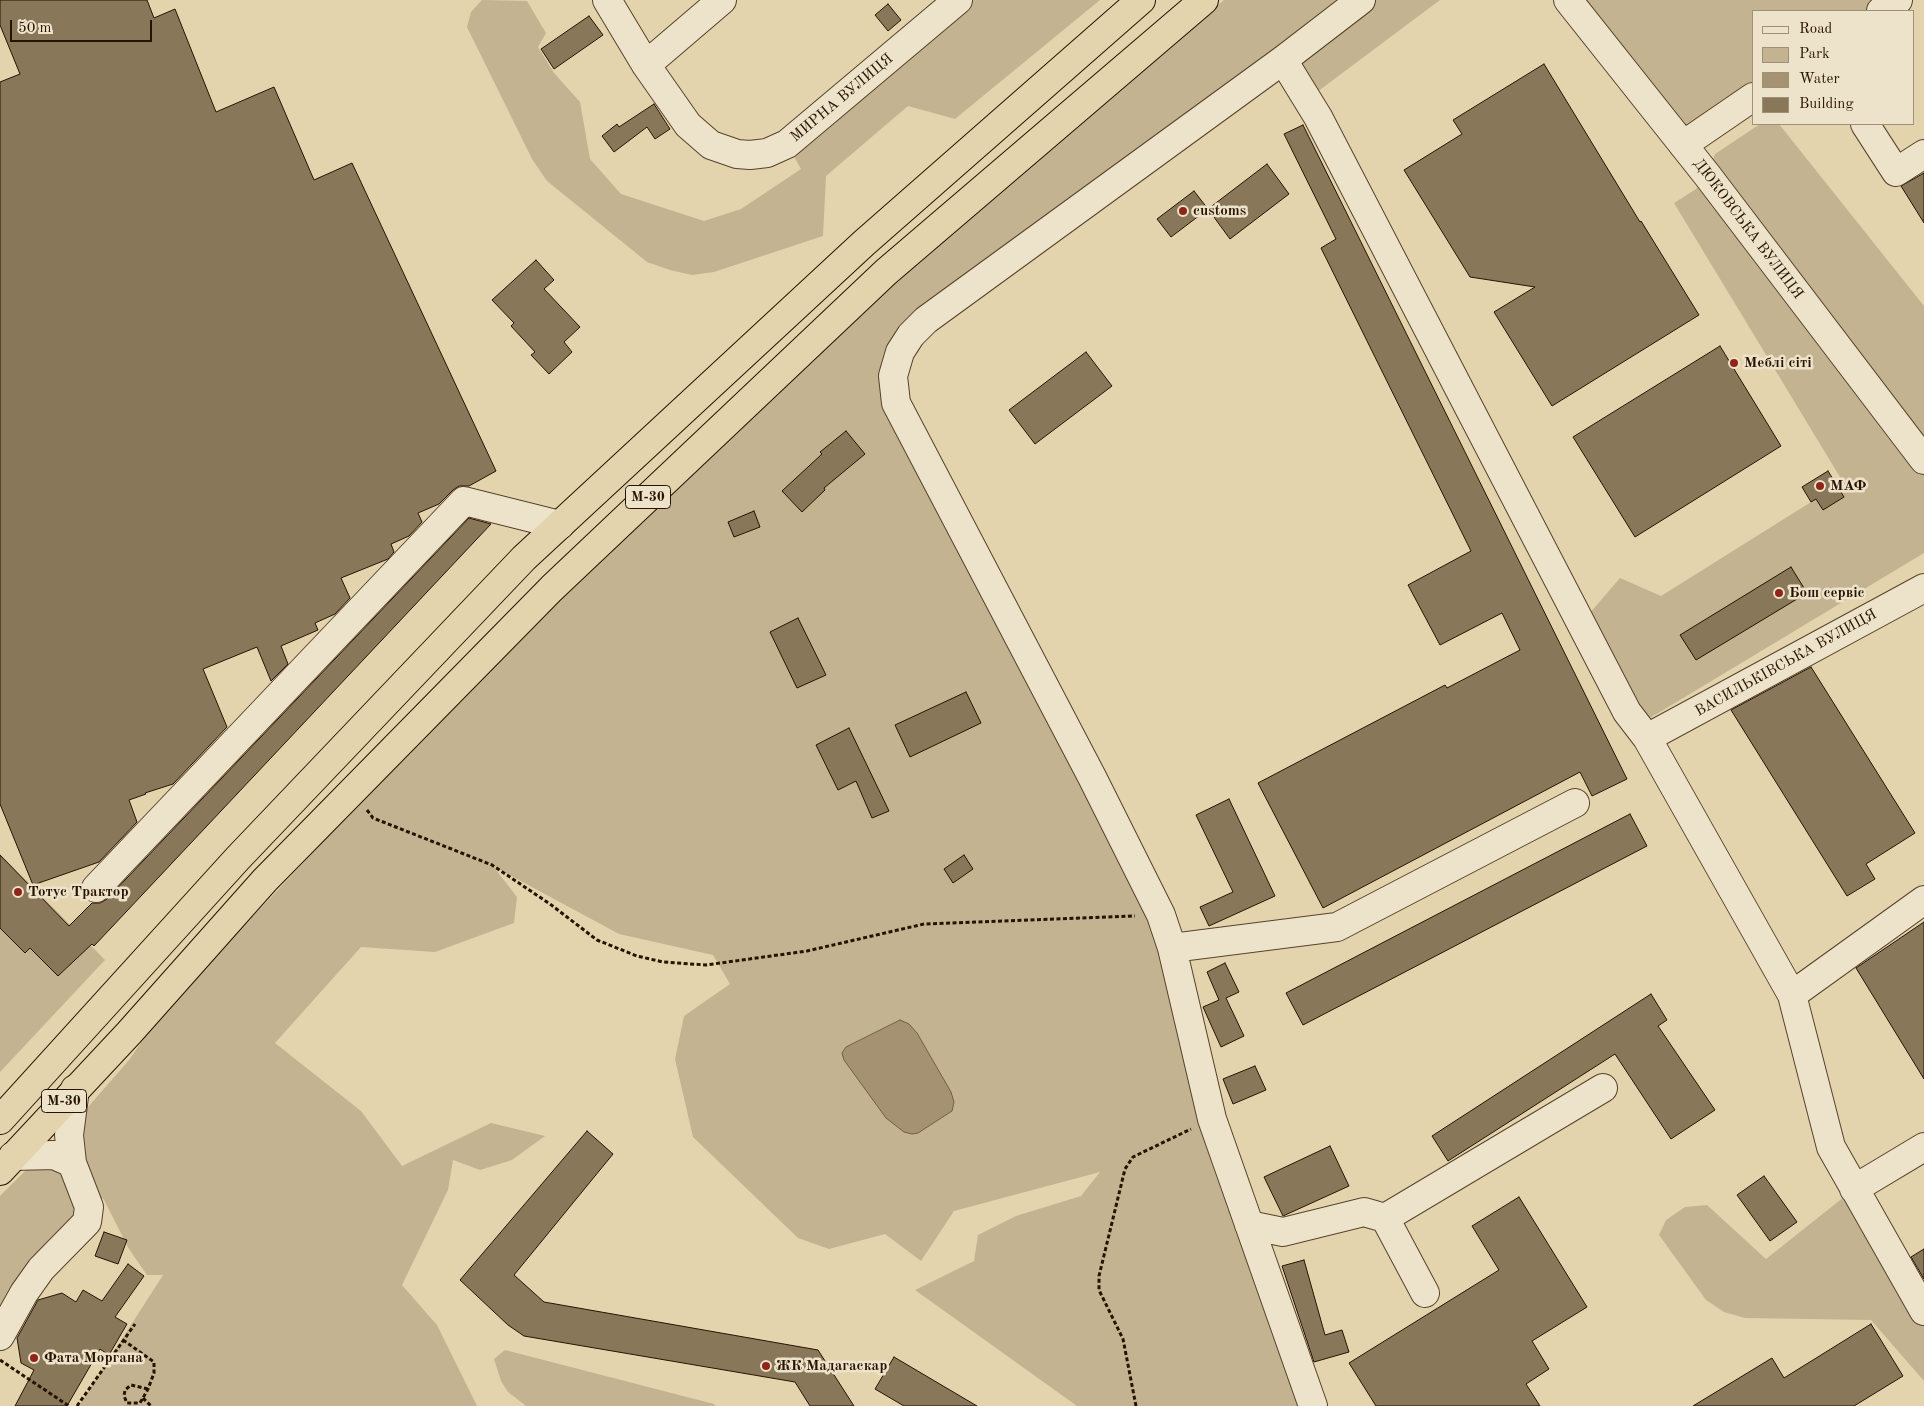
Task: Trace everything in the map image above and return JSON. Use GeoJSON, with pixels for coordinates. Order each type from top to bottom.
{"type":"FeatureCollection","features":[{"type":"Feature","properties":{"kind":"highway","name":"М-30"},"geometry":{"type":"LineString","coordinates":[[0,1120],[238,858],[524,558],[864,243],[1141,0]]}},
{"type":"Feature","properties":{"kind":"highway","name":"М-30"},"geometry":{"type":"LineString","coordinates":[[7,1164],[265,880],[552,588],[886,272],[1204,0]]}},
{"type":"Feature","properties":{"kind":"street","name":"МИРНА ВУЛИЦЯ"},"geometry":{"type":"LineString","coordinates":[[607,0],[646,65],[688,126],[711,145],[737,154],[750,155],[766,153],[787,144],[958,0]]}},
{"type":"Feature","properties":{"kind":"street"},"geometry":{"type":"LineString","coordinates":[[646,65],[722,0]]}},
{"type":"Feature","properties":{"kind":"street"},"geometry":{"type":"LineString","coordinates":[[1313,1406],[1212,1118],[1172,948],[1161,915],[1088,768],[896,402],[893,376],[900,352],[911,335],[926,320],[1283,60],[1361,0]]}},
{"type":"Feature","properties":{"kind":"street","name":"ДЮКОВСЬКА ВУЛИЦЯ"},"geometry":{"type":"LineString","coordinates":[[1568,0],[1683,145],[1924,460]]}},
{"type":"Feature","properties":{"kind":"street"},"geometry":{"type":"LineString","coordinates":[[1883,10],[1898,0]]}},
{"type":"Feature","properties":{"kind":"street"},"geometry":{"type":"LineString","coordinates":[[1283,60],[1318,117],[1627,712],[1647,738],[1792,995],[1831,1147],[1924,1311]]}},
{"type":"Feature","properties":{"kind":"street"},"geometry":{"type":"LineString","coordinates":[[1683,145],[1752,98]]}},
{"type":"Feature","properties":{"kind":"street"},"geometry":{"type":"LineString","coordinates":[[1866,125],[1896,172],[1924,154]]}},
{"type":"Feature","properties":{"kind":"street"},"geometry":{"type":"LineString","coordinates":[[96,888],[464,501],[560,526]]}},
{"type":"Feature","properties":{"kind":"street","name":"ВАСИЛЬКІВСЬКА ВУЛИЦЯ"},"geometry":{"type":"LineString","coordinates":[[1647,738],[1924,588]]}},
{"type":"Feature","properties":{"kind":"street"},"geometry":{"type":"LineString","coordinates":[[1172,948],[1337,927],[1575,803]]}},
{"type":"Feature","properties":{"kind":"street"},"geometry":{"type":"LineString","coordinates":[[1792,995],[1924,900]]}},
{"type":"Feature","properties":{"kind":"street"},"geometry":{"type":"LineString","coordinates":[[1385,1218],[1603,1088]]}},
{"type":"Feature","properties":{"kind":"street"},"geometry":{"type":"LineString","coordinates":[[0,1336],[24,1293],[41,1269],[87,1222],[89,1208],[72,1164],[69,1135],[74,1089]]}},
{"type":"Feature","properties":{"kind":"street"},"geometry":{"type":"LineString","coordinates":[[1854,1189],[1924,1147]]}},
{"type":"Feature","properties":{"kind":"street"},"geometry":{"type":"LineString","coordinates":[[7,1164],[54,1154],[72,1164]]}},
{"type":"Feature","properties":{"kind":"street"},"geometry":{"type":"LineString","coordinates":[[1249,1225],[1283,1232],[1364,1212],[1385,1218],[1425,1293]]}},
{"type":"Feature","properties":{"kind":"path"},"geometry":{"type":"LineString","coordinates":[[364,807],[373,818],[492,866],[550,904],[597,940],[637,956],[663,962],[706,965],[807,951],[924,924],[1161,915]]}},
{"type":"Feature","properties":{"kind":"path"},"geometry":{"type":"LineString","coordinates":[[1136,1406],[1123,1338],[1099,1290],[1098,1283],[1125,1169],[1133,1157],[1212,1118]]}},
{"type":"Feature","properties":{"kind":"path"},"geometry":{"type":"LineString","coordinates":[[77,1406],[135,1324]]}},
{"type":"Feature","properties":{"kind":"path"},"geometry":{"type":"LineString","coordinates":[[123,1340],[154,1362],[154,1373],[148,1389],[140,1404],[127,1403],[124,1396],[125,1390],[131,1385],[148,1389]]}},
{"type":"Feature","properties":{"kind":"path"},"geometry":{"type":"LineString","coordinates":[[0,1360],[69,1406]]}},
{"type":"Feature","properties":{"kind":"path"},"geometry":{"type":"LineString","coordinates":[[143,1398],[150,1406]]}},
{"type":"Feature","properties":{"kind":"green space"},"geometry":{"type":"Polygon","coordinates":[[[482,0],[527,1],[546,33],[538,47],[554,73],[580,102],[590,159],[621,194],[704,221],[741,209],[801,169],[787,144],[958,0],[1100,0],[955,119],[908,106],[826,176],[823,236],[714,272],[692,275],[647,262],[547,181],[532,159],[467,27],[471,12],[482,0]]]}},
{"type":"Feature","properties":{"kind":"green space"},"geometry":{"type":"Polygon","coordinates":[[[1224,0],[1342,0],[989,264],[893,376],[1161,915],[1313,1406],[1077,1406],[915,1290],[974,1261],[978,1235],[1016,1216],[1081,1196],[1100,1172],[954,1211],[921,1261],[885,1234],[829,1249],[798,1238],[693,1137],[675,1059],[684,1016],[730,984],[713,955],[619,934],[493,866],[517,897],[514,923],[435,952],[361,947],[275,1043],[361,1111],[402,1166],[491,1123],[545,1136],[512,1160],[480,1170],[453,1160],[448,1190],[402,1285],[437,1325],[477,1406],[79,1406],[163,1275],[147,1275],[129,1249],[103,1198],[0,1337],[0,1196],[82,1114],[129,1060],[159,1017],[360,802],[558,596],[894,280],[1224,0]],[[900,1020],[846,1047],[842,1053],[912,1134],[952,1111],[900,1020]]]}},
{"type":"Feature","properties":{"kind":"green space"},"geometry":{"type":"Polygon","coordinates":[[[1361,0],[1440,0],[1317,92],[1283,60],[1361,0]]]}},
{"type":"Feature","properties":{"kind":"green space"},"geometry":{"type":"Polygon","coordinates":[[[1578,0],[1898,0],[1883,10],[1752,10],[1752,98],[1689,141],[1578,0]]]}},
{"type":"Feature","properties":{"kind":"green space"},"geometry":{"type":"Polygon","coordinates":[[[1758,125],[1780,125],[1924,306],[1924,553],[1645,721],[1589,614],[1620,578],[1661,596],[1843,482],[1674,203],[1696,189],[1707,175],[1715,154],[1758,125]]]}},
{"type":"Feature","properties":{"kind":"green space"},"geometry":{"type":"Polygon","coordinates":[[[0,854],[105,960],[0,1072],[0,854]]]}},
{"type":"Feature","properties":{"kind":"green space"},"geometry":{"type":"Polygon","coordinates":[[[1854,1189],[1924,1311],[1924,1381],[1871,1320],[1745,1318],[1724,1312],[1706,1300],[1659,1235],[1666,1220],[1685,1207],[1707,1205],[1766,1259],[1854,1189]]]}},
{"type":"Feature","properties":{"kind":"green space"},"geometry":{"type":"Polygon","coordinates":[[[505,1350],[714,1404],[715,1406],[526,1406],[508,1392],[501,1381],[494,1359],[505,1350]]]}},
{"type":"Feature","properties":{"kind":"water"},"geometry":{"type":"Polygon","coordinates":[[[900,1020],[909,1024],[917,1033],[951,1092],[954,1102],[952,1111],[918,1133],[912,1134],[904,1132],[886,1118],[844,1060],[842,1053],[846,1047],[900,1020]]]}},
{"type":"Feature","properties":{"kind":"building"},"geometry":{"type":"Polygon","coordinates":[[[0,0],[147,0],[154,18],[175,9],[216,112],[274,87],[314,180],[352,163],[496,471],[469,486],[459,486],[439,504],[418,513],[422,522],[409,536],[391,544],[394,552],[388,559],[341,578],[350,598],[335,614],[315,623],[318,630],[281,646],[288,664],[271,681],[257,647],[203,669],[227,727],[173,784],[129,800],[137,822],[99,862],[33,885],[0,804],[0,82],[20,74],[0,25],[0,0]]]}},
{"type":"Feature","properties":{"kind":"building"},"geometry":{"type":"Polygon","coordinates":[[[888,4],[901,20],[888,31],[875,15],[888,4]]]}},
{"type":"Feature","properties":{"kind":"building"},"geometry":{"type":"Polygon","coordinates":[[[589,16],[603,35],[554,69],[541,49],[589,16]]]}},
{"type":"Feature","properties":{"kind":"building"},"geometry":{"type":"Polygon","coordinates":[[[1544,64],[1699,315],[1552,406],[1494,312],[1535,287],[1470,277],[1404,170],[1462,134],[1453,120],[1544,64]]]}},
{"type":"Feature","properties":{"kind":"building"},"geometry":{"type":"Polygon","coordinates":[[[654,104],[670,129],[655,139],[647,127],[614,152],[602,136],[617,124],[619,127],[654,104]]]}},
{"type":"Feature","properties":{"kind":"building"},"geometry":{"type":"Polygon","coordinates":[[[1303,125],[1627,779],[1592,796],[1580,772],[1323,908],[1258,783],[1445,685],[1447,688],[1520,650],[1502,613],[1440,645],[1408,585],[1471,551],[1321,248],[1336,239],[1284,134],[1303,125]]]}},
{"type":"Feature","properties":{"kind":"building"},"geometry":{"type":"Polygon","coordinates":[[[1267,164],[1289,194],[1230,239],[1208,209],[1267,164]]]}},
{"type":"Feature","properties":{"kind":"building"},"geometry":{"type":"Polygon","coordinates":[[[1924,173],[1924,223],[1901,186],[1924,173]]]}},
{"type":"Feature","properties":{"kind":"building"},"geometry":{"type":"Polygon","coordinates":[[[1194,191],[1208,209],[1171,237],[1157,219],[1194,191]]]}},
{"type":"Feature","properties":{"kind":"building"},"geometry":{"type":"Polygon","coordinates":[[[536,260],[554,280],[544,289],[580,327],[564,342],[572,352],[549,374],[531,355],[535,352],[511,326],[514,323],[492,300],[536,260]]]}},
{"type":"Feature","properties":{"kind":"building"},"geometry":{"type":"Polygon","coordinates":[[[1720,346],[1781,446],[1635,537],[1573,437],[1720,346]]]}},
{"type":"Feature","properties":{"kind":"building"},"geometry":{"type":"Polygon","coordinates":[[[1086,352],[1112,386],[1035,444],[1009,410],[1086,352]]]}},
{"type":"Feature","properties":{"kind":"building"},"geometry":{"type":"Polygon","coordinates":[[[846,431],[865,454],[824,488],[825,490],[802,512],[782,491],[822,454],[820,452],[846,431]]]}},
{"type":"Feature","properties":{"kind":"building","name":"МАФ"},"geometry":{"type":"Polygon","coordinates":[[[1828,471],[1844,497],[1823,510],[1816,499],[1811,502],[1802,487],[1828,471]]]}},
{"type":"Feature","properties":{"kind":"building"},"geometry":{"type":"Polygon","coordinates":[[[754,511],[760,527],[734,537],[728,522],[754,511]]]}},
{"type":"Feature","properties":{"kind":"building"},"geometry":{"type":"Polygon","coordinates":[[[469,518],[491,524],[94,946],[92,944],[58,976],[30,948],[25,953],[0,928],[0,855],[69,926],[92,903],[100,903],[107,899],[469,518]]]}},
{"type":"Feature","properties":{"kind":"building"},"geometry":{"type":"Polygon","coordinates":[[[1791,567],[1807,593],[1696,660],[1680,635],[1791,567]]]}},
{"type":"Feature","properties":{"kind":"building"},"geometry":{"type":"Polygon","coordinates":[[[798,618],[826,675],[797,688],[770,632],[798,618]]]}},
{"type":"Feature","properties":{"kind":"building"},"geometry":{"type":"Polygon","coordinates":[[[1811,667],[1915,833],[1866,864],[1875,879],[1847,896],[1731,710],[1811,667]]]}},
{"type":"Feature","properties":{"kind":"building"},"geometry":{"type":"Polygon","coordinates":[[[966,692],[981,723],[910,757],[895,725],[966,692]]]}},
{"type":"Feature","properties":{"kind":"building"},"geometry":{"type":"Polygon","coordinates":[[[849,728],[889,811],[872,818],[856,781],[838,790],[816,745],[849,728]]]}},
{"type":"Feature","properties":{"kind":"building"},"geometry":{"type":"Polygon","coordinates":[[[1229,799],[1275,896],[1209,926],[1200,907],[1233,892],[1196,815],[1229,799]]]}},
{"type":"Feature","properties":{"kind":"building"},"geometry":{"type":"Polygon","coordinates":[[[1630,814],[1647,846],[1303,1025],[1286,993],[1630,814]]]}},
{"type":"Feature","properties":{"kind":"building"},"geometry":{"type":"Polygon","coordinates":[[[964,855],[973,869],[953,883],[944,869],[964,855]]]}},
{"type":"Feature","properties":{"kind":"building"},"geometry":{"type":"Polygon","coordinates":[[[1924,922],[1924,1079],[1856,968],[1924,922]]]}},
{"type":"Feature","properties":{"kind":"building"},"geometry":{"type":"Polygon","coordinates":[[[1225,963],[1239,992],[1226,998],[1244,1036],[1221,1047],[1203,1007],[1219,1000],[1207,972],[1225,963]]]}},
{"type":"Feature","properties":{"kind":"building"},"geometry":{"type":"Polygon","coordinates":[[[1651,994],[1667,1020],[1658,1026],[1715,1110],[1671,1139],[1615,1054],[1448,1161],[1432,1136],[1651,994]]]}},
{"type":"Feature","properties":{"kind":"building"},"geometry":{"type":"Polygon","coordinates":[[[1255,1066],[1266,1090],[1233,1104],[1223,1079],[1255,1066]]]}},
{"type":"Feature","properties":{"kind":"building"},"geometry":{"type":"Polygon","coordinates":[[[587,1131],[613,1154],[514,1275],[544,1302],[818,1350],[854,1406],[810,1406],[795,1382],[524,1336],[508,1325],[460,1280],[587,1131]]]}},
{"type":"Feature","properties":{"kind":"building"},"geometry":{"type":"Polygon","coordinates":[[[1330,1146],[1349,1186],[1283,1216],[1264,1177],[1330,1146]]]}},
{"type":"Feature","properties":{"kind":"building"},"geometry":{"type":"Polygon","coordinates":[[[1764,1176],[1797,1222],[1770,1241],[1737,1195],[1764,1176]]]}},
{"type":"Feature","properties":{"kind":"building"},"geometry":{"type":"Polygon","coordinates":[[[1519,1197],[1587,1307],[1532,1341],[1549,1369],[1526,1384],[1540,1406],[1376,1406],[1349,1363],[1499,1270],[1472,1226],[1519,1197]]]}},
{"type":"Feature","properties":{"kind":"building"},"geometry":{"type":"Polygon","coordinates":[[[104,1232],[127,1240],[118,1264],[95,1256],[104,1232]]]}},
{"type":"Feature","properties":{"kind":"building"},"geometry":{"type":"Polygon","coordinates":[[[1924,1249],[1924,1279],[1911,1257],[1924,1249]]]}},
{"type":"Feature","properties":{"kind":"building"},"geometry":{"type":"Polygon","coordinates":[[[1304,1260],[1325,1335],[1342,1330],[1349,1352],[1314,1362],[1282,1266],[1304,1260]]]}},
{"type":"Feature","properties":{"kind":"building"},"geometry":{"type":"Polygon","coordinates":[[[128,1264],[144,1276],[115,1317],[127,1324],[109,1355],[100,1349],[67,1406],[15,1406],[34,1370],[21,1363],[17,1338],[38,1300],[62,1293],[76,1302],[83,1290],[102,1301],[128,1264]]]}},
{"type":"Feature","properties":{"kind":"building"},"geometry":{"type":"Polygon","coordinates":[[[1871,1324],[1903,1376],[1854,1406],[1693,1406],[1772,1358],[1784,1378],[1871,1324]]]}},
{"type":"Feature","properties":{"kind":"building","name":"ЖК Мадагаскар"},"geometry":{"type":"Polygon","coordinates":[[[894,1357],[977,1406],[904,1406],[875,1389],[894,1357]]]}},
{"type":"Feature","properties":{"kind":"place","name":"customs"},"geometry":{"type":"Point","coordinates":[1183,211]}},
{"type":"Feature","properties":{"kind":"place","name":"Меблі сіті"},"geometry":{"type":"Point","coordinates":[1734,363]}},
{"type":"Feature","properties":{"kind":"place","name":"МАФ"},"geometry":{"type":"Point","coordinates":[1820,486]}},
{"type":"Feature","properties":{"kind":"place","name":"Бош сервіс"},"geometry":{"type":"Point","coordinates":[1779,593]}},
{"type":"Feature","properties":{"kind":"place","name":"Тотус Трактор"},"geometry":{"type":"Point","coordinates":[18,892]}},
{"type":"Feature","properties":{"kind":"place","name":"Фата Моргана"},"geometry":{"type":"Point","coordinates":[34,1358]}},
{"type":"Feature","properties":{"kind":"place","name":"ЖК Мадагаскар"},"geometry":{"type":"Point","coordinates":[766,1366]}}]}
